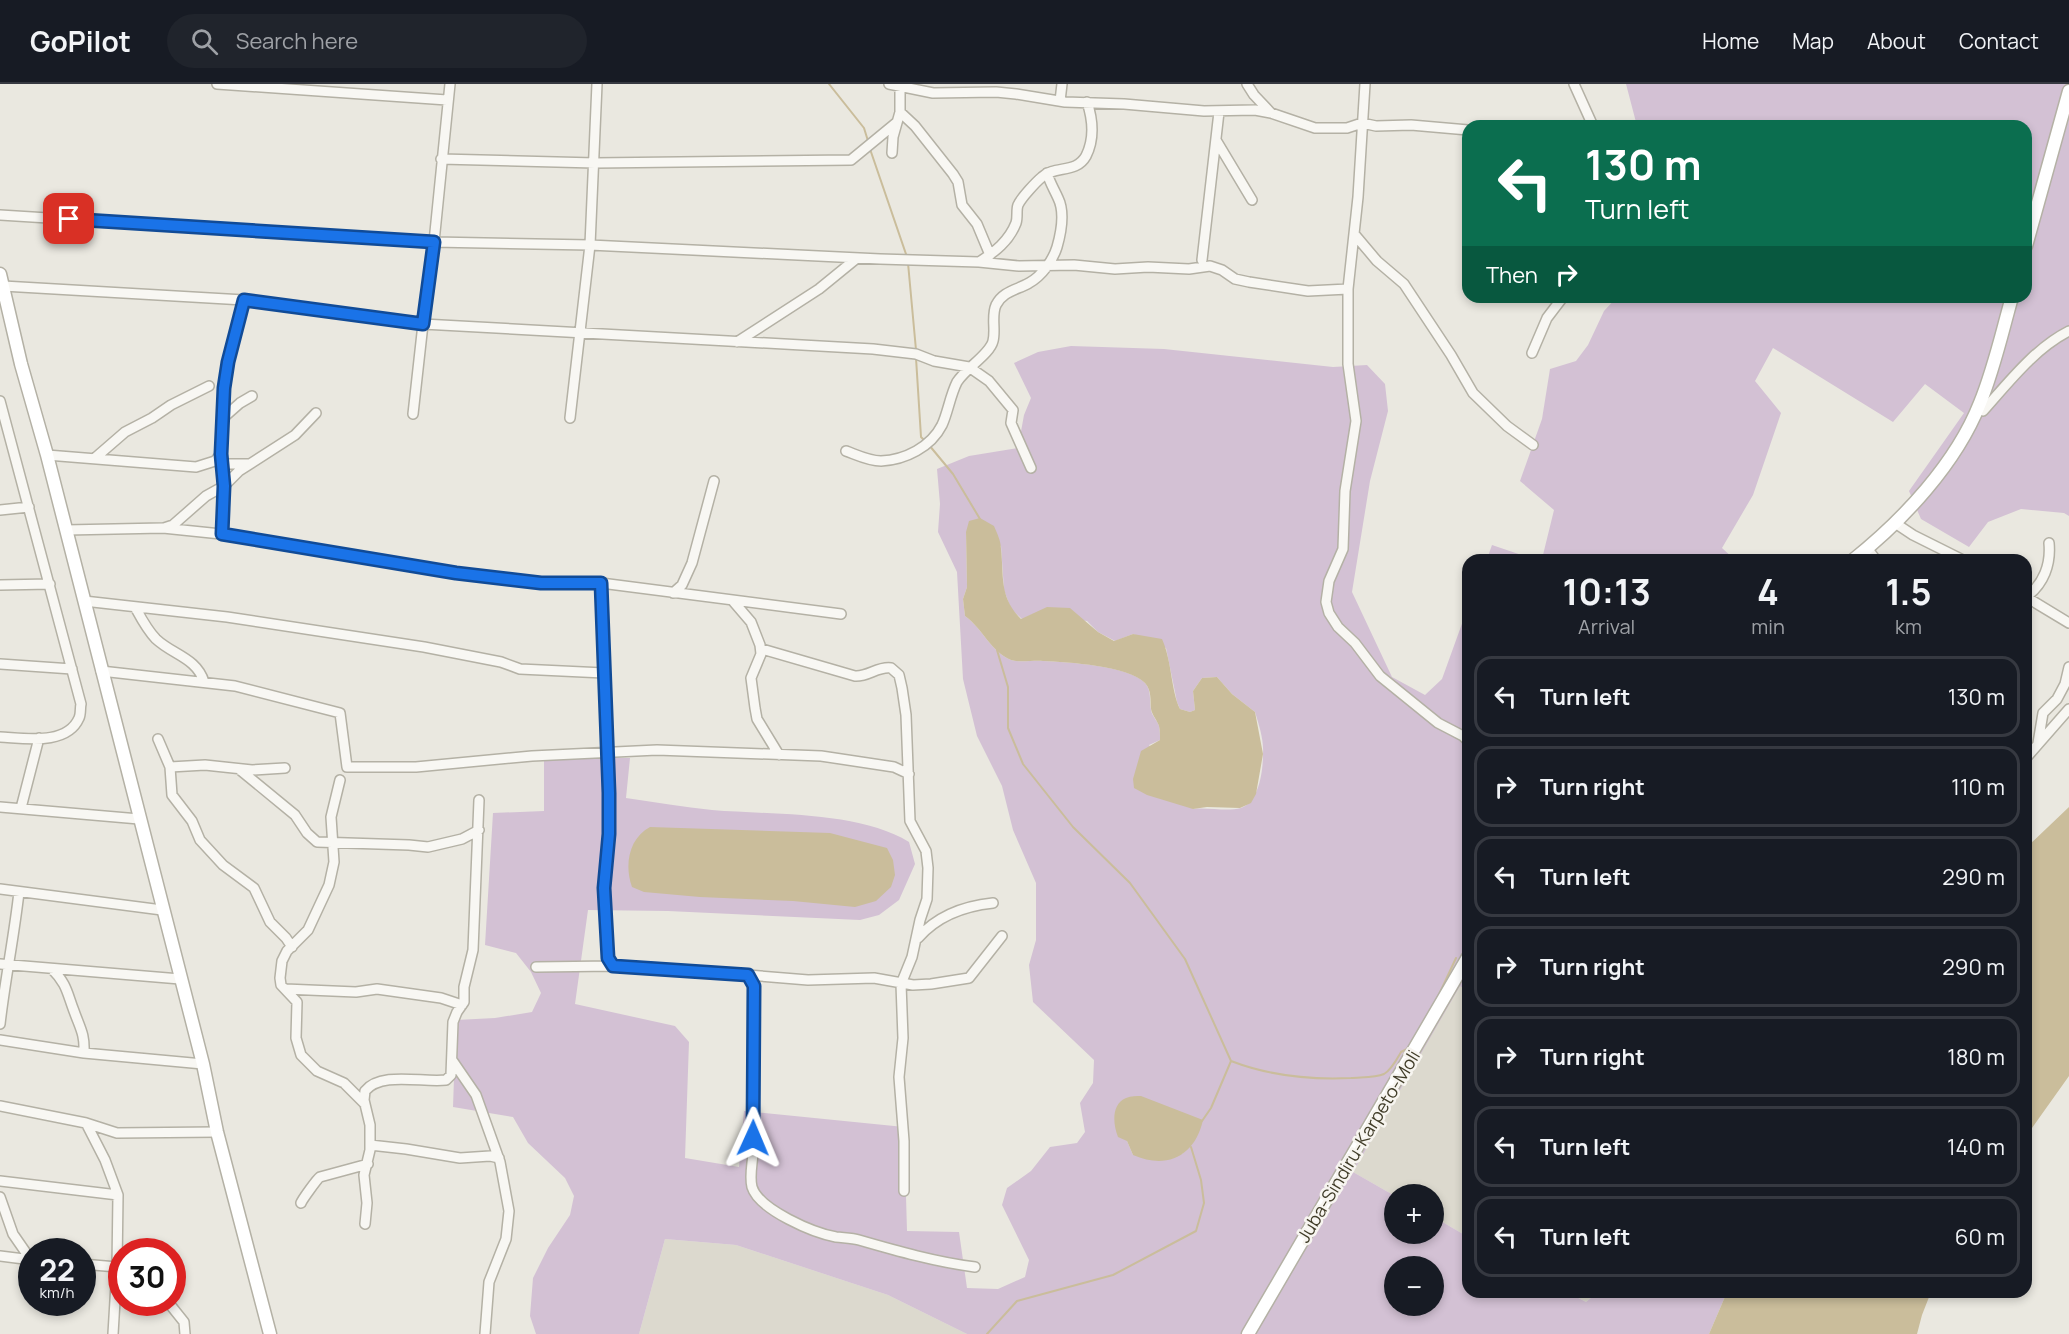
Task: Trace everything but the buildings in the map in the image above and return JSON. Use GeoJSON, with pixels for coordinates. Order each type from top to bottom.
{"type":"FeatureCollection","features":[{"type":"Feature","properties":{"kind":"main road"},"geometry":{"type":"LineString","coordinates":[[2032,224],[2069,91]]}},
{"type":"Feature","properties":{"kind":"main road"},"geometry":{"type":"LineString","coordinates":[[1,280],[270,1334]]}},
{"type":"Feature","properties":{"kind":"main road"},"geometry":{"type":"LineString","coordinates":[[1860,554],[1895,523],[1936,477],[1968,429],[1980,405],[1990,376],[2010,303]]}},
{"type":"Feature","properties":{"kind":"main road","name":"Juba-Sindiru-Karpeto-Moli"},"geometry":{"type":"LineString","coordinates":[[1248,1334],[1462,967]]}},
{"type":"Feature","properties":{"kind":"street"},"geometry":{"type":"LineString","coordinates":[[217,84],[447,100]]}},
{"type":"Feature","properties":{"kind":"street"},"geometry":{"type":"LineString","coordinates":[[413,414],[450,84]]}},
{"type":"Feature","properties":{"kind":"street"},"geometry":{"type":"LineString","coordinates":[[570,418],[590,245],[597,84]]}},
{"type":"Feature","properties":{"kind":"street"},"geometry":{"type":"LineString","coordinates":[[889,84],[933,93],[1006,93],[1060,101],[1219,112],[1255,110],[1315,128],[1347,128],[1362,123],[1376,126],[1410,125],[1462,129]]}},
{"type":"Feature","properties":{"kind":"street"},"geometry":{"type":"LineString","coordinates":[[1060,101],[1062,84]]}},
{"type":"Feature","properties":{"kind":"street"},"geometry":{"type":"LineString","coordinates":[[1247,84],[1271,113]]}},
{"type":"Feature","properties":{"kind":"street"},"geometry":{"type":"LineString","coordinates":[[1365,84],[1355,235],[1348,289],[1348,364],[1356,420],[1345,491],[1342,549],[1329,581],[1326,602],[1329,613],[1338,627],[1355,643],[1389,685],[1406,695],[1438,723],[1462,735]]}},
{"type":"Feature","properties":{"kind":"street"},"geometry":{"type":"LineString","coordinates":[[1574,84],[1590,120]]}},
{"type":"Feature","properties":{"kind":"street"},"geometry":{"type":"LineString","coordinates":[[892,153],[896,123],[900,112],[900,85]]}},
{"type":"Feature","properties":{"kind":"street"},"geometry":{"type":"LineString","coordinates":[[979,262],[1003,245],[1015,224],[1020,202],[1047,173],[1078,166],[1086,157],[1093,126],[1087,102]]}},
{"type":"Feature","properties":{"kind":"street"},"geometry":{"type":"LineString","coordinates":[[900,112],[915,126],[953,174],[958,182],[962,205],[977,224],[990,255]]}},
{"type":"Feature","properties":{"kind":"street"},"geometry":{"type":"LineString","coordinates":[[1202,260],[1219,112]]}},
{"type":"Feature","properties":{"kind":"street"},"geometry":{"type":"LineString","coordinates":[[441,159],[595,163],[851,160],[896,123]]}},
{"type":"Feature","properties":{"kind":"street"},"geometry":{"type":"LineString","coordinates":[[1216,140],[1252,200]]}},
{"type":"Feature","properties":{"kind":"street"},"geometry":{"type":"LineString","coordinates":[[846,451],[880,461],[912,453],[927,444],[942,425],[957,383],[969,367],[991,347],[996,305],[1008,292],[1030,283],[1047,267],[1056,251],[1062,209],[1047,173]]}},
{"type":"Feature","properties":{"kind":"street"},"geometry":{"type":"LineString","coordinates":[[0,215],[434,242],[590,245],[1047,267],[1074,265],[1115,269],[1148,267],[1189,269],[1210,266],[1222,270],[1234,279],[1249,282],[1308,291],[1348,289]]}},
{"type":"Feature","properties":{"kind":"street"},"geometry":{"type":"LineString","coordinates":[[1355,235],[1377,261],[1404,284],[1473,393],[1507,426],[1533,445]]}},
{"type":"Feature","properties":{"kind":"street"},"geometry":{"type":"LineString","coordinates":[[737,342],[819,289],[857,258]]}},
{"type":"Feature","properties":{"kind":"street"},"geometry":{"type":"LineString","coordinates":[[1,280],[244,300],[423,324],[873,348],[916,354],[934,361],[969,367],[989,381],[1013,410],[1011,423],[1030,468]]}},
{"type":"Feature","properties":{"kind":"street"},"geometry":{"type":"LineString","coordinates":[[222,534],[224,486],[221,454],[228,362],[244,300]]}},
{"type":"Feature","properties":{"kind":"street"},"geometry":{"type":"LineString","coordinates":[[1532,353],[1547,318],[1558,303]]}},
{"type":"Feature","properties":{"kind":"street"},"geometry":{"type":"LineString","coordinates":[[1983,411],[2036,356],[2054,340],[2069,331]]}},
{"type":"Feature","properties":{"kind":"street"},"geometry":{"type":"LineString","coordinates":[[95,458],[125,432],[209,386]]}},
{"type":"Feature","properties":{"kind":"street"},"geometry":{"type":"LineString","coordinates":[[223,418],[252,396]]}},
{"type":"Feature","properties":{"kind":"street"},"geometry":{"type":"LineString","coordinates":[[0,401],[81,704],[79,718],[66,732],[50,738],[0,737]]}},
{"type":"Feature","properties":{"kind":"street"},"geometry":{"type":"LineString","coordinates":[[163,528],[173,525],[206,496],[224,486],[231,477],[295,435],[316,413]]}},
{"type":"Feature","properties":{"kind":"street"},"geometry":{"type":"LineString","coordinates":[[0,445],[12,446]]}},
{"type":"Feature","properties":{"kind":"street"},"geometry":{"type":"LineString","coordinates":[[47,455],[196,467],[215,461],[221,454]]}},
{"type":"Feature","properties":{"kind":"street"},"geometry":{"type":"LineString","coordinates":[[221,464],[249,464]]}},
{"type":"Feature","properties":{"kind":"street"},"geometry":{"type":"LineString","coordinates":[[673,593],[682,585],[692,563],[714,481]]}},
{"type":"Feature","properties":{"kind":"street"},"geometry":{"type":"LineString","coordinates":[[0,510],[29,507]]}},
{"type":"Feature","properties":{"kind":"street"},"geometry":{"type":"LineString","coordinates":[[1895,523],[1954,554]]}},
{"type":"Feature","properties":{"kind":"street"},"geometry":{"type":"LineString","coordinates":[[66,530],[163,528],[222,534],[466,574],[541,583],[601,583],[841,614]]}},
{"type":"Feature","properties":{"kind":"street"},"geometry":{"type":"LineString","coordinates":[[2032,593],[2047,572],[2050,559],[2049,543]]}},
{"type":"Feature","properties":{"kind":"street"},"geometry":{"type":"LineString","coordinates":[[1867,548],[1872,554]]}},
{"type":"Feature","properties":{"kind":"street"},"geometry":{"type":"LineString","coordinates":[[601,583],[609,834],[604,910],[608,958],[613,966]]}},
{"type":"Feature","properties":{"kind":"street"},"geometry":{"type":"LineString","coordinates":[[0,585],[50,584]]}},
{"type":"Feature","properties":{"kind":"street"},"geometry":{"type":"LineString","coordinates":[[84,601],[227,617],[424,647],[501,662],[520,669],[604,673]]}},
{"type":"Feature","properties":{"kind":"street"},"geometry":{"type":"LineString","coordinates":[[734,601],[751,622],[762,649],[751,678],[755,708],[757,719],[779,755]]}},
{"type":"Feature","properties":{"kind":"street"},"geometry":{"type":"LineString","coordinates":[[2032,601],[2069,623]]}},
{"type":"Feature","properties":{"kind":"street"},"geometry":{"type":"LineString","coordinates":[[135,607],[154,637],[193,663],[204,682]]}},
{"type":"Feature","properties":{"kind":"street"},"geometry":{"type":"LineString","coordinates":[[762,649],[855,676],[862,676],[886,667],[896,671],[899,675],[904,697],[910,821],[926,851],[928,868],[928,893],[910,964],[901,984],[903,1038],[899,1077],[904,1141],[904,1191]]}},
{"type":"Feature","properties":{"kind":"street"},"geometry":{"type":"LineString","coordinates":[[0,664],[72,669]]}},
{"type":"Feature","properties":{"kind":"street"},"geometry":{"type":"LineString","coordinates":[[2038,743],[2043,713],[2057,699],[2065,684],[2069,667]]}},
{"type":"Feature","properties":{"kind":"street"},"geometry":{"type":"LineString","coordinates":[[101,671],[235,686],[340,713],[347,767],[416,767],[532,756],[657,750],[821,756],[894,767],[909,774]]}},
{"type":"Feature","properties":{"kind":"street"},"geometry":{"type":"LineString","coordinates":[[2032,750],[2069,709]]}},
{"type":"Feature","properties":{"kind":"street"},"geometry":{"type":"LineString","coordinates":[[21,808],[39,738]]}},
{"type":"Feature","properties":{"kind":"street"},"geometry":{"type":"LineString","coordinates":[[158,739],[170,767],[172,795],[192,821],[200,840],[223,866],[254,888],[270,922],[292,947]]}},
{"type":"Feature","properties":{"kind":"street"},"geometry":{"type":"LineString","coordinates":[[170,767],[205,765],[252,770],[285,768]]}},
{"type":"Feature","properties":{"kind":"street"},"geometry":{"type":"LineString","coordinates":[[239,769],[295,815],[313,840],[322,844],[428,847],[462,839],[479,830]]}},
{"type":"Feature","properties":{"kind":"street"},"geometry":{"type":"LineString","coordinates":[[340,780],[331,816],[334,862],[329,885],[308,930],[282,961],[280,978],[285,989],[297,1002],[296,1038],[301,1055],[317,1071],[344,1083],[360,1086],[386,1080],[447,1080],[451,1075],[453,1022],[462,1005],[473,950],[479,801]]}},
{"type":"Feature","properties":{"kind":"street"},"geometry":{"type":"LineString","coordinates":[[0,807],[139,819]]}},
{"type":"Feature","properties":{"kind":"street"},"geometry":{"type":"LineString","coordinates":[[0,889],[162,910]]}},
{"type":"Feature","properties":{"kind":"street"},"geometry":{"type":"LineString","coordinates":[[0,1024],[4,965],[14,940],[19,892]]}},
{"type":"Feature","properties":{"kind":"street"},"geometry":{"type":"LineString","coordinates":[[916,940],[945,915],[973,905],[993,903]]}},
{"type":"Feature","properties":{"kind":"street"},"geometry":{"type":"LineString","coordinates":[[536,967],[613,966],[808,980],[874,978],[901,984],[931,984],[969,978],[1002,936]]}},
{"type":"Feature","properties":{"kind":"street"},"geometry":{"type":"LineString","coordinates":[[4,965],[180,979]]}},
{"type":"Feature","properties":{"kind":"street"},"geometry":{"type":"LineString","coordinates":[[52,969],[69,991],[83,1031],[84,1053]]}},
{"type":"Feature","properties":{"kind":"street"},"geometry":{"type":"LineString","coordinates":[[748,975],[754,986],[751,1179],[752,1188],[758,1198],[773,1210],[790,1219],[835,1237],[975,1267]]}},
{"type":"Feature","properties":{"kind":"street"},"geometry":{"type":"LineString","coordinates":[[285,989],[356,992],[377,989],[441,998],[462,1005]]}},
{"type":"Feature","properties":{"kind":"street"},"geometry":{"type":"LineString","coordinates":[[0,1040],[84,1053],[202,1064]]}},
{"type":"Feature","properties":{"kind":"street"},"geometry":{"type":"LineString","coordinates":[[452,1059],[476,1095],[499,1158],[510,1220],[506,1239],[489,1282],[485,1334]]}},
{"type":"Feature","properties":{"kind":"street"},"geometry":{"type":"LineString","coordinates":[[344,1083],[365,1104]]}},
{"type":"Feature","properties":{"kind":"street"},"geometry":{"type":"LineString","coordinates":[[364,1224],[368,1203],[364,1175],[368,1164],[370,1125],[364,1095],[371,1085]]}},
{"type":"Feature","properties":{"kind":"street"},"geometry":{"type":"LineString","coordinates":[[0,1106],[86,1123],[117,1133],[217,1132]]}},
{"type":"Feature","properties":{"kind":"street"},"geometry":{"type":"LineString","coordinates":[[86,1123],[105,1160],[118,1195],[119,1238]]}},
{"type":"Feature","properties":{"kind":"street"},"geometry":{"type":"LineString","coordinates":[[370,1146],[460,1158],[490,1156],[499,1158]]}},
{"type":"Feature","properties":{"kind":"street"},"geometry":{"type":"LineString","coordinates":[[301,1203],[302,1198],[320,1177],[368,1164]]}},
{"type":"Feature","properties":{"kind":"street"},"geometry":{"type":"LineString","coordinates":[[0,1181],[118,1195]]}},
{"type":"Feature","properties":{"kind":"street"},"geometry":{"type":"LineString","coordinates":[[0,1197],[13,1234],[18,1241]]}},
{"type":"Feature","properties":{"kind":"street"},"geometry":{"type":"LineString","coordinates":[[0,1256],[18,1258]]}},
{"type":"Feature","properties":{"kind":"street"},"geometry":{"type":"LineString","coordinates":[[113,1334],[115,1316]]}},
{"type":"Feature","properties":{"kind":"street"},"geometry":{"type":"LineString","coordinates":[[179,1316],[184,1322],[185,1334]]}},
{"type":"Feature","properties":{"kind":"shaded area"},"geometry":{"type":"Polygon","coordinates":[[[1626,84],[2069,84],[2069,516],[2064,513],[2021,509],[1988,522],[1969,547],[1921,519],[1909,491],[1964,413],[1925,384],[1893,422],[1773,348],[1755,381],[1781,413],[1753,495],[1722,548],[1729,554],[1543,554],[1554,510],[1520,481],[1542,419],[1550,369],[1576,361],[1588,345],[1604,311],[1611,303],[2032,303],[2032,120],[1635,120],[1626,84]]]}},
{"type":"Feature","properties":{"kind":"shaded area"},"geometry":{"type":"Polygon","coordinates":[[[1071,346],[1164,349],[1333,367],[1367,365],[1385,384],[1388,411],[1370,481],[1352,592],[1392,677],[1425,695],[1442,679],[1462,624],[1462,987],[1460,986],[1353,1172],[1384,1190],[1384,1244],[1444,1244],[1444,1223],[1462,1233],[1462,1298],[1578,1298],[1586,1302],[1591,1298],[1724,1298],[1709,1334],[967,1334],[888,1295],[736,1245],[665,1239],[639,1334],[536,1334],[530,1316],[533,1278],[548,1248],[570,1215],[574,1196],[565,1178],[528,1143],[513,1117],[453,1107],[456,1020],[495,1018],[532,1012],[541,993],[531,972],[516,953],[485,945],[493,813],[544,811],[544,758],[630,758],[626,798],[712,810],[814,816],[840,820],[889,832],[909,842],[915,864],[899,900],[879,915],[860,920],[668,911],[588,910],[575,1004],[675,1026],[689,1042],[685,1158],[739,1167],[744,1111],[904,1127],[907,1231],[959,1232],[967,1288],[998,1289],[1025,1277],[1029,1260],[1002,1205],[1007,1188],[1031,1171],[1050,1147],[1077,1143],[1085,1132],[1080,1103],[1093,1083],[1094,1060],[1033,1002],[1029,965],[1036,940],[1036,883],[1013,830],[1002,786],[977,736],[963,679],[957,572],[938,532],[940,504],[937,469],[969,456],[1018,448],[1024,415],[1031,398],[1014,363],[1038,352],[1071,346]],[[966,532],[967,587],[963,599],[965,616],[998,652],[1015,661],[1082,664],[1112,669],[1137,677],[1149,689],[1152,712],[1159,728],[1160,740],[1149,745],[1193,809],[1224,810],[1247,805],[1256,793],[1261,777],[1262,738],[1255,712],[1232,694],[1217,677],[1202,678],[1193,691],[1195,710],[1190,712],[1180,709],[1166,648],[1133,634],[1115,641],[1098,632],[1087,621],[1033,614],[1022,619],[1011,609],[1004,590],[1001,546],[966,532]],[[1127,1141],[1133,1155],[1182,1154],[1186,1150],[1127,1141]]]}},
{"type":"Feature","properties":{"kind":"shaded area"},"geometry":{"type":"Polygon","coordinates":[[[980,518],[994,526],[998,534],[1006,595],[1021,619],[1047,607],[1070,608],[1098,632],[1114,641],[1133,634],[1162,639],[1180,709],[1190,712],[1195,710],[1193,691],[1202,678],[1217,677],[1232,694],[1255,712],[1263,754],[1256,794],[1251,803],[1240,808],[1193,809],[1147,795],[1134,788],[1133,779],[1141,751],[1160,740],[1159,726],[1151,709],[1149,689],[1137,677],[1112,669],[1082,664],[1015,661],[1004,656],[992,646],[965,616],[963,599],[967,587],[966,532],[969,521],[980,518]]]}},
{"type":"Feature","properties":{"kind":"shaded area"},"geometry":{"type":"Polygon","coordinates":[[[1492,545],[1518,554],[1489,554],[1492,545]]]}},
{"type":"Feature","properties":{"kind":"shaded area"},"geometry":{"type":"Polygon","coordinates":[[[2069,807],[2069,1076],[2032,1128],[2032,842],[2069,807]]]}},
{"type":"Feature","properties":{"kind":"shaded area"},"geometry":{"type":"Polygon","coordinates":[[[650,827],[830,833],[887,848],[893,860],[895,875],[891,887],[876,901],[855,907],[644,892],[632,887],[628,870],[633,845],[637,838],[650,827]]]}},
{"type":"Feature","properties":{"kind":"shaded area"},"geometry":{"type":"Polygon","coordinates":[[[1460,985],[1462,986],[1462,1233],[1444,1223],[1444,1184],[1384,1184],[1384,1190],[1353,1172],[1460,985]]]}},
{"type":"Feature","properties":{"kind":"shaded area"},"geometry":{"type":"Polygon","coordinates":[[[1141,1096],[1203,1120],[1193,1143],[1178,1157],[1157,1161],[1133,1155],[1127,1141],[1118,1137],[1114,1121],[1118,1105],[1126,1098],[1141,1096]]]}},
{"type":"Feature","properties":{"kind":"shaded area"},"geometry":{"type":"Polygon","coordinates":[[[665,1239],[736,1245],[888,1295],[967,1334],[639,1334],[665,1239]]]}},
{"type":"Feature","properties":{"kind":"shaded area"},"geometry":{"type":"Polygon","coordinates":[[[1578,1298],[1591,1298],[1586,1302],[1578,1298]]]}},
{"type":"Feature","properties":{"kind":"shaded area"},"geometry":{"type":"Polygon","coordinates":[[[1724,1298],[1929,1298],[1917,1334],[1709,1334],[1724,1298]]]}},
{"type":"Feature","properties":{"kind":"waterway"},"geometry":{"type":"LineString","coordinates":[[829,84],[864,128],[868,141]]}},
{"type":"Feature","properties":{"kind":"waterway"},"geometry":{"type":"LineString","coordinates":[[870,149],[907,257]]}},
{"type":"Feature","properties":{"kind":"waterway"},"geometry":{"type":"LineString","coordinates":[[908,263],[916,350]]}},
{"type":"Feature","properties":{"kind":"waterway"},"geometry":{"type":"LineString","coordinates":[[916,358],[921,437],[925,441]]}},
{"type":"Feature","properties":{"kind":"waterway"},"geometry":{"type":"LineString","coordinates":[[929,445],[953,474],[980,519]]}},
{"type":"Feature","properties":{"kind":"waterway"},"geometry":{"type":"LineString","coordinates":[[997,650],[1008,687],[1008,728],[1023,764],[1073,827],[1130,883],[1185,959],[1231,1061],[1290,1076],[1368,1077],[1387,1072],[1401,1052],[1409,1048]]}},
{"type":"Feature","properties":{"kind":"waterway"},"geometry":{"type":"LineString","coordinates":[[1436,1001],[1456,958]]}},
{"type":"Feature","properties":{"kind":"waterway"},"geometry":{"type":"LineString","coordinates":[[1202,1121],[1211,1108],[1231,1061]]}},
{"type":"Feature","properties":{"kind":"waterway"},"geometry":{"type":"LineString","coordinates":[[987,1334],[1017,1301],[1113,1275],[1196,1231],[1204,1203],[1201,1180],[1191,1147]]}},
{"type":"Feature","properties":{"kind":"route"},"geometry":{"type":"LineString","coordinates":[[69,219],[434,242],[423,324],[244,300],[228,362],[224,388],[221,454],[224,486],[222,534],[456,573],[541,583],[601,583],[609,793],[609,834],[604,888],[608,958],[613,966],[748,975],[754,986],[753,1138]]}}]}
